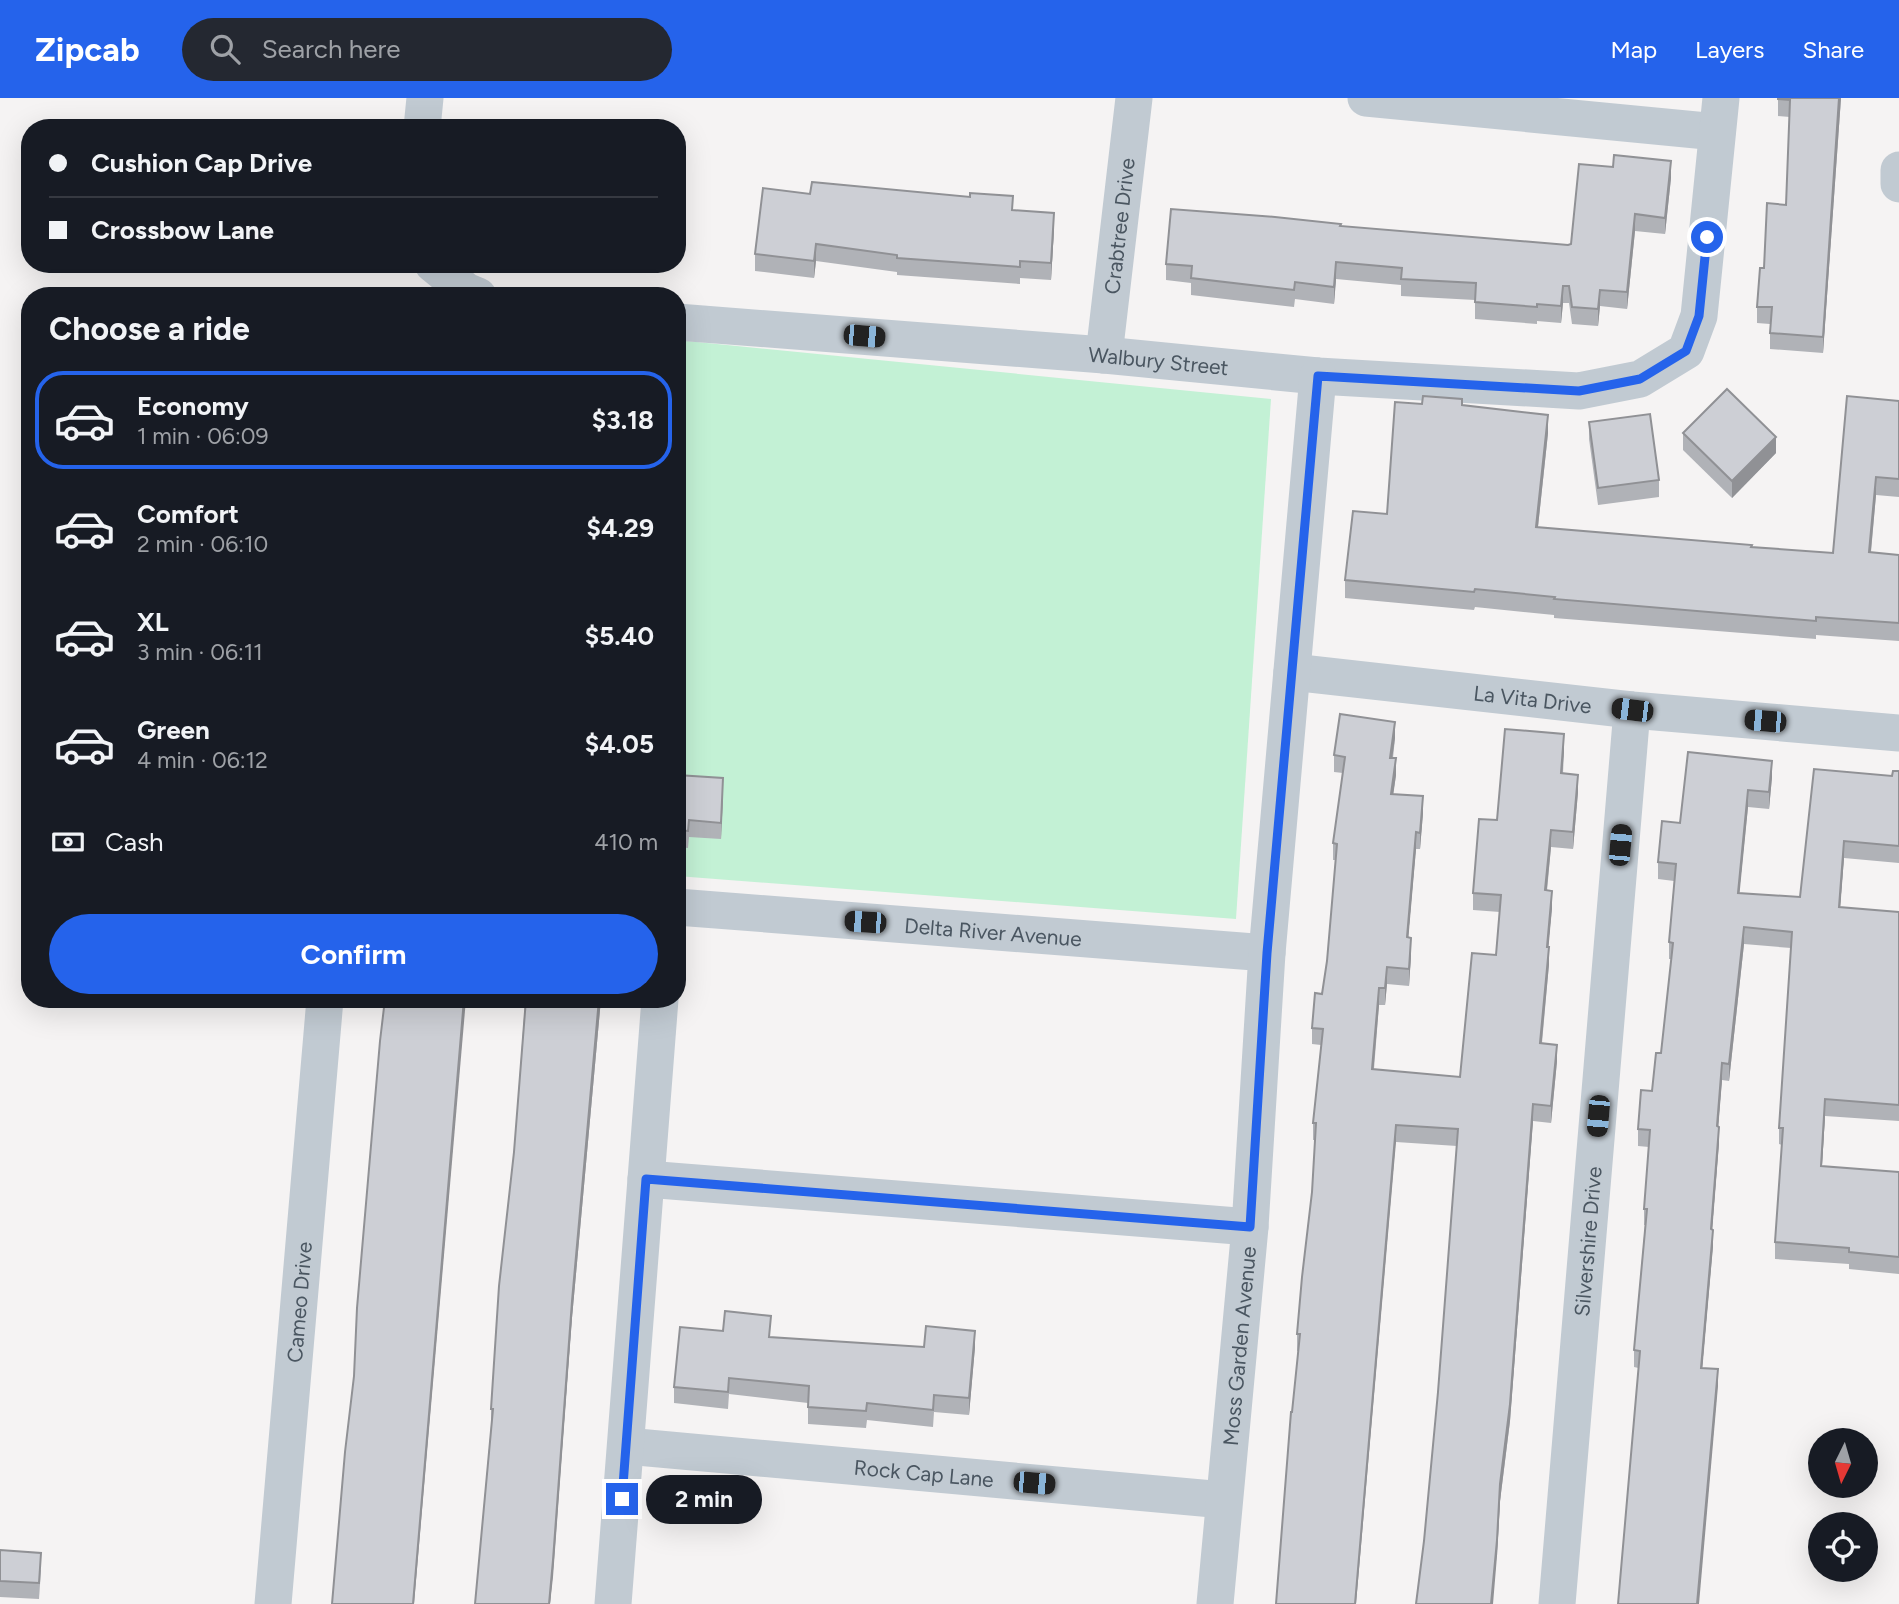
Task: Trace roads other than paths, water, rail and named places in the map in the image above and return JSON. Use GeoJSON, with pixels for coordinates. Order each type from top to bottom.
{"type":"FeatureCollection","features":[{"type":"Feature","properties":{"kind":"street"},"geometry":{"type":"LineString","coordinates":[[423,119],[425,98]]}},
{"type":"Feature","properties":{"kind":"street","name":"Crabtree Drive"},"geometry":{"type":"LineString","coordinates":[[1104,355],[1134,98]]}},
{"type":"Feature","properties":{"kind":"street"},"geometry":{"type":"LineString","coordinates":[[1366,98],[1719,115]]}},
{"type":"Feature","properties":{"kind":"street","name":"Walbury Street"},"geometry":{"type":"LineString","coordinates":[[686,323],[1104,355],[1318,376],[1579,391],[1640,379],[1686,351],[1699,316],[1719,115]]}},
{"type":"Feature","properties":{"kind":"street"},"geometry":{"type":"LineString","coordinates":[[445,273],[463,287]]}},
{"type":"Feature","properties":{"kind":"street","name":"Moss Garden Avenue"},"geometry":{"type":"LineString","coordinates":[[1215,1604],[1250,1227],[1267,953],[1318,376]]}},
{"type":"Feature","properties":{"kind":"street","name":"La Vita Drive"},"geometry":{"type":"LineString","coordinates":[[1292,672],[1632,710],[1899,733]]}},
{"type":"Feature","properties":{"kind":"street","name":"Silvershire Drive"},"geometry":{"type":"LineString","coordinates":[[1558,1604],[1632,710]]}},
{"type":"Feature","properties":{"kind":"street","name":"Delta River Avenue"},"geometry":{"type":"LineString","coordinates":[[686,908],[1267,953]]}},
{"type":"Feature","properties":{"kind":"street","name":"Cameo Drive"},"geometry":{"type":"LineString","coordinates":[[273,1604],[324,1008]]}},
{"type":"Feature","properties":{"kind":"street"},"geometry":{"type":"LineString","coordinates":[[613,1604],[659,1008]]}},
{"type":"Feature","properties":{"kind":"street"},"geometry":{"type":"LineString","coordinates":[[646,1179],[1250,1227]]}},
{"type":"Feature","properties":{"kind":"street","name":"Rock Cap Lane"},"geometry":{"type":"LineString","coordinates":[[626,1447],[1224,1500]]}}]}
